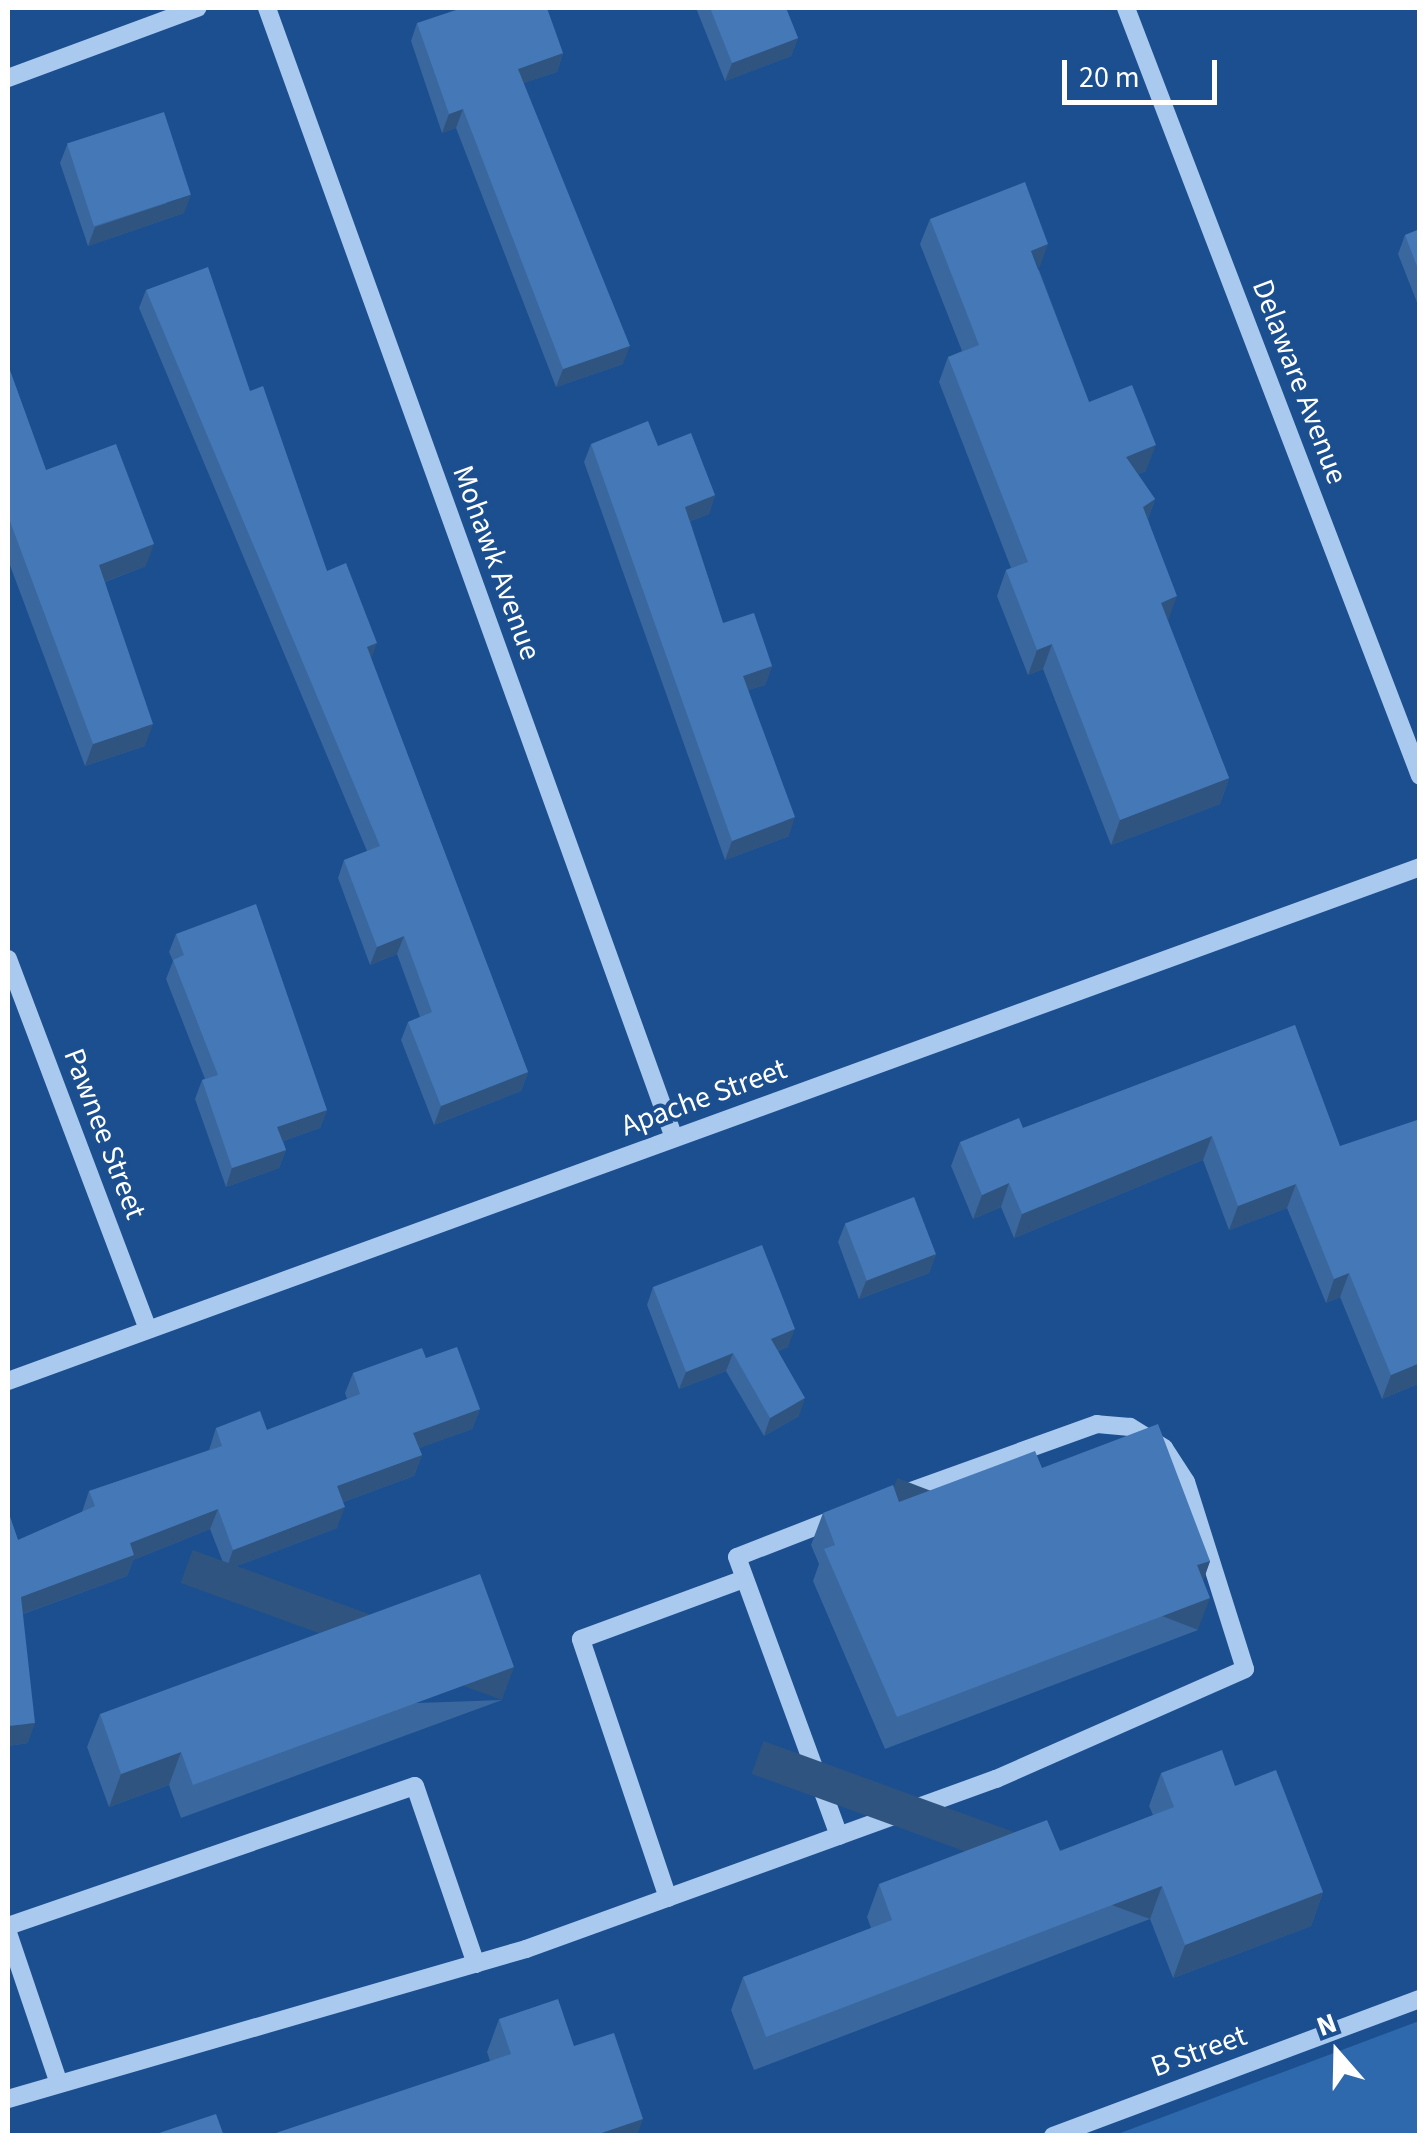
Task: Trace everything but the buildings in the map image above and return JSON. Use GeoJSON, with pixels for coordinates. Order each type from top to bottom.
{"type":"FeatureCollection","features":[{"type":"Feature","properties":{"kind":"street"},"geometry":{"type":"LineString","coordinates":[[8,78],[198,8]]}},
{"type":"Feature","properties":{"kind":"street","name":"Mohawk Avenue"},"geometry":{"type":"LineString","coordinates":[[267,8],[674,1138]]}},
{"type":"Feature","properties":{"kind":"street","name":"Delaware Avenue"},"geometry":{"type":"LineString","coordinates":[[1126,8],[1420,776]]}},
{"type":"Feature","properties":{"kind":"street","name":"Apache Street"},"geometry":{"type":"LineString","coordinates":[[8,1381],[1420,867]]}},
{"type":"Feature","properties":{"kind":"street","name":"Pawnee Street"},"geometry":{"type":"LineString","coordinates":[[8,959],[148,1330]]}},
{"type":"Feature","properties":{"kind":"street"},"geometry":{"type":"LineString","coordinates":[[8,2099],[476,1964],[839,1836],[1236,1679],[1245,1650],[1186,1482],[1164,1448],[1130,1427],[1097,1424],[736,1558],[839,1836]]}},
{"type":"Feature","properties":{"kind":"street"},"geometry":{"type":"LineString","coordinates":[[668,1898],[582,1639],[744,1579]]}},
{"type":"Feature","properties":{"kind":"street"},"geometry":{"type":"LineString","coordinates":[[59,2084],[8,1929],[415,1786],[476,1964]]}},
{"type":"Feature","properties":{"kind":"street","name":"B Street"},"geometry":{"type":"LineString","coordinates":[[1053,2136],[1420,1998]]}},
{"type":"Feature","properties":{"kind":"shaded area"},"geometry":{"type":"Polygon","coordinates":[[[1419,2021],[1419,2135],[1115,2135],[1419,2021]]]}}]}
